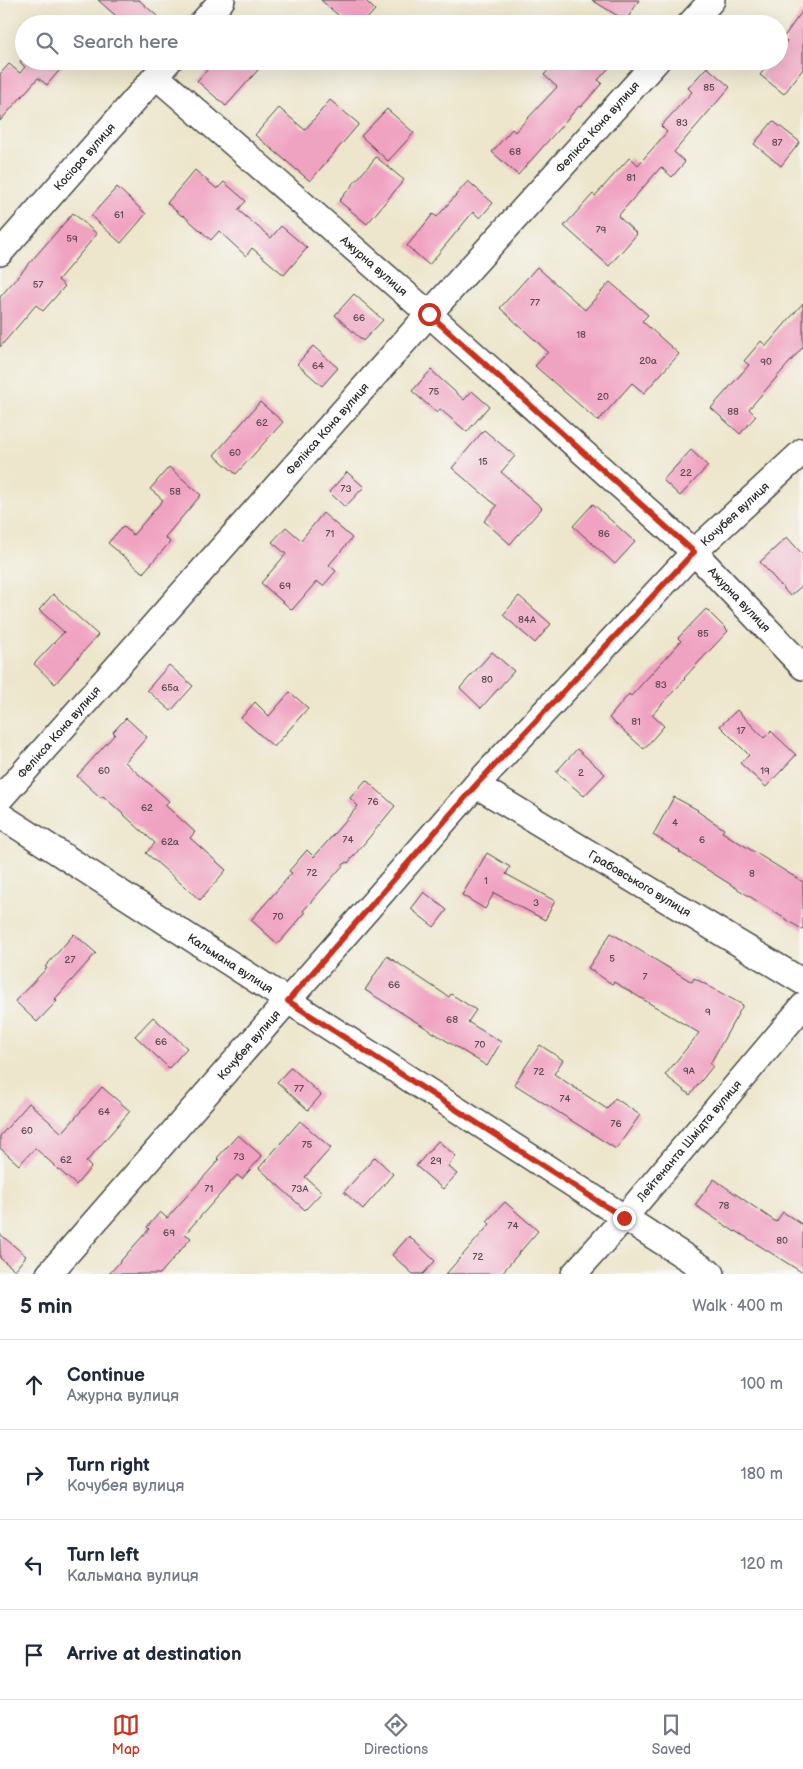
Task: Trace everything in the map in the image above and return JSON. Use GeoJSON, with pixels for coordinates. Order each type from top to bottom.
{"type":"FeatureCollection","features":[{"type":"Feature","properties":{"kind":"street"},"geometry":{"type":"LineString","coordinates":[[209,15],[222,0]]}},
{"type":"Feature","properties":{"kind":"street"},"geometry":{"type":"LineString","coordinates":[[698,15],[712,0]]}},
{"type":"Feature","properties":{"kind":"street","name":"Косіора вулиця"},"geometry":{"type":"LineString","coordinates":[[0,253],[161,70]]}},
{"type":"Feature","properties":{"kind":"street","name":"Ажурна вулиця"},"geometry":{"type":"LineString","coordinates":[[163,70],[429,314],[694,552],[803,667]]}},
{"type":"Feature","properties":{"kind":"street","name":"Фелікса Кона вулиця"},"geometry":{"type":"LineString","coordinates":[[0,799],[429,314],[649,70]]}},
{"type":"Feature","properties":{"kind":"street","name":"Кочубея вулиця"},"geometry":{"type":"LineString","coordinates":[[49,1274],[476,785],[694,552],[803,451]]}},
{"type":"Feature","properties":{"kind":"street","name":"Грабовського вулиця"},"geometry":{"type":"LineString","coordinates":[[476,785],[803,982]]}},
{"type":"Feature","properties":{"kind":"street","name":"Кальмана вулиця"},"geometry":{"type":"LineString","coordinates":[[0,815],[712,1274]]}},
{"type":"Feature","properties":{"kind":"street","name":"Лейтенанта Шмідта вулиця"},"geometry":{"type":"LineString","coordinates":[[574,1274],[624,1218],[803,1006]]}},
{"type":"Feature","properties":{"kind":"building"},"geometry":{"type":"Polygon","coordinates":[[[98,0],[139,0],[156,15],[115,15],[98,0]]]}},
{"type":"Feature","properties":{"kind":"building"},"geometry":{"type":"Polygon","coordinates":[[[321,0],[365,0],[375,10],[370,15],[338,15],[321,0]]]}},
{"type":"Feature","properties":{"kind":"building"},"geometry":{"type":"Polygon","coordinates":[[[592,0],[639,0],[630,15],[616,15],[592,0]]]}},
{"type":"Feature","properties":{"kind":"building"},"geometry":{"type":"Polygon","coordinates":[[[803,10],[803,69],[784,94],[760,75],[764,70],[788,70],[788,31],[803,10]]]}},
{"type":"Feature","properties":{"kind":"building"},"geometry":{"type":"Polygon","coordinates":[[[9,64],[20,73],[22,70],[60,70],[47,85],[38,78],[0,121],[0,74],[9,64]]]}},
{"type":"Feature","properties":{"kind":"building"},"geometry":{"type":"Polygon","coordinates":[[[207,70],[258,70],[226,106],[197,81],[207,70]]]}},
{"type":"Feature","properties":{"kind":"building"},"geometry":{"type":"Polygon","coordinates":[[[548,70],[607,70],[598,80],[602,83],[518,175],[492,152],[512,129],[515,132],[557,87],[544,75],[548,70]]]}},
{"type":"Feature","properties":{"kind":"building"},"geometry":{"type":"Polygon","coordinates":[[[704,70],[710,70],[730,87],[674,152],[685,162],[672,177],[661,167],[618,216],[637,234],[609,266],[564,226],[593,194],[595,196],[630,157],[638,165],[667,132],[661,126],[692,92],[688,88],[704,70]]]}},
{"type":"Feature","properties":{"kind":"building"},"geometry":{"type":"Polygon","coordinates":[[[330,100],[359,124],[310,181],[255,135],[279,108],[305,130],[330,100]]]}},
{"type":"Feature","properties":{"kind":"building"},"geometry":{"type":"Polygon","coordinates":[[[387,109],[414,133],[388,161],[361,136],[387,109]]]}},
{"type":"Feature","properties":{"kind":"building"},"geometry":{"type":"Polygon","coordinates":[[[773,121],[800,142],[781,166],[754,144],[773,121]]]}},
{"type":"Feature","properties":{"kind":"building"},"geometry":{"type":"Polygon","coordinates":[[[376,157],[404,180],[367,224],[339,201],[376,157]]]}},
{"type":"Feature","properties":{"kind":"building"},"geometry":{"type":"Polygon","coordinates":[[[195,170],[217,189],[224,182],[246,201],[238,210],[271,238],[281,226],[307,248],[284,275],[252,248],[246,256],[219,231],[211,240],[167,203],[195,170]]]}},
{"type":"Feature","properties":{"kind":"building"},"geometry":{"type":"Polygon","coordinates":[[[468,181],[493,203],[480,218],[473,212],[429,265],[407,246],[433,214],[437,217],[468,181]]]}},
{"type":"Feature","properties":{"kind":"building"},"geometry":{"type":"Polygon","coordinates":[[[117,187],[146,214],[121,243],[91,216],[117,187]]]}},
{"type":"Feature","properties":{"kind":"building"},"geometry":{"type":"Polygon","coordinates":[[[73,213],[97,234],[58,280],[65,286],[43,311],[36,305],[0,347],[0,297],[73,213]]]}},
{"type":"Feature","properties":{"kind":"building"},"geometry":{"type":"Polygon","coordinates":[[[537,267],[585,310],[610,282],[648,315],[642,321],[679,354],[644,393],[632,383],[598,421],[535,366],[548,352],[500,308],[537,267]]]}},
{"type":"Feature","properties":{"kind":"building"},"geometry":{"type":"Polygon","coordinates":[[[354,294],[383,320],[363,341],[335,315],[354,294]]]}},
{"type":"Feature","properties":{"kind":"building"},"geometry":{"type":"Polygon","coordinates":[[[803,303],[803,347],[749,409],[756,416],[740,434],[711,408],[749,365],[744,361],[761,341],[766,346],[803,303]]]}},
{"type":"Feature","properties":{"kind":"building"},"geometry":{"type":"Polygon","coordinates":[[[313,346],[338,368],[322,386],[297,364],[313,346]]]}},
{"type":"Feature","properties":{"kind":"building"},"geometry":{"type":"Polygon","coordinates":[[[431,370],[464,400],[472,391],[489,406],[467,432],[440,409],[437,413],[412,391],[431,370]]]}},
{"type":"Feature","properties":{"kind":"building"},"geometry":{"type":"Polygon","coordinates":[[[260,402],[283,422],[236,474],[214,455],[260,402]]]}},
{"type":"Feature","properties":{"kind":"building"},"geometry":{"type":"Polygon","coordinates":[[[484,430],[515,456],[501,472],[542,508],[510,544],[484,521],[497,506],[452,468],[484,430]]]}},
{"type":"Feature","properties":{"kind":"building"},"geometry":{"type":"Polygon","coordinates":[[[691,450],[708,466],[680,496],[663,480],[691,450]]]}},
{"type":"Feature","properties":{"kind":"building"},"geometry":{"type":"Polygon","coordinates":[[[169,467],[201,495],[165,537],[170,542],[143,573],[108,543],[123,526],[133,535],[163,500],[150,489],[169,467]]]}},
{"type":"Feature","properties":{"kind":"building"},"geometry":{"type":"Polygon","coordinates":[[[347,472],[364,487],[345,507],[329,492],[347,472]]]}},
{"type":"Feature","properties":{"kind":"building"},"geometry":{"type":"Polygon","coordinates":[[[593,504],[635,542],[615,564],[573,526],[593,504]]]}},
{"type":"Feature","properties":{"kind":"building"},"geometry":{"type":"Polygon","coordinates":[[[323,513],[352,538],[329,565],[336,571],[323,586],[317,581],[292,610],[261,583],[286,554],[272,542],[286,527],[301,540],[323,513]]]}},
{"type":"Feature","properties":{"kind":"building"},"geometry":{"type":"Polygon","coordinates":[[[787,537],[803,555],[803,585],[790,596],[760,562],[787,537]]]}},
{"type":"Feature","properties":{"kind":"building"},"geometry":{"type":"Polygon","coordinates":[[[53,594],[98,635],[55,684],[34,664],[64,632],[39,610],[53,594]]]}},
{"type":"Feature","properties":{"kind":"building"},"geometry":{"type":"Polygon","coordinates":[[[519,596],[551,624],[535,643],[503,615],[519,596]]]}},
{"type":"Feature","properties":{"kind":"building"},"geometry":{"type":"Polygon","coordinates":[[[706,609],[728,631],[652,715],[664,726],[644,749],[609,718],[629,694],[631,696],[681,641],[678,638],[706,609]]]}},
{"type":"Feature","properties":{"kind":"building"},"geometry":{"type":"Polygon","coordinates":[[[492,652],[514,671],[481,708],[460,688],[492,652]]]}},
{"type":"Feature","properties":{"kind":"building"},"geometry":{"type":"Polygon","coordinates":[[[169,665],[193,686],[171,711],[147,690],[169,665]]]}},
{"type":"Feature","properties":{"kind":"building"},"geometry":{"type":"Polygon","coordinates":[[[290,692],[308,708],[274,747],[241,718],[255,702],[269,716],[290,692]]]}},
{"type":"Feature","properties":{"kind":"building"},"geometry":{"type":"Polygon","coordinates":[[[737,710],[764,738],[771,731],[796,755],[766,787],[740,763],[749,755],[720,726],[737,710]]]}},
{"type":"Feature","properties":{"kind":"building"},"geometry":{"type":"Polygon","coordinates":[[[126,718],[147,737],[125,762],[169,801],[165,805],[195,832],[190,838],[226,870],[200,900],[146,853],[155,843],[103,796],[101,798],[77,776],[115,734],[113,732],[126,718]]]}},
{"type":"Feature","properties":{"kind":"building"},"geometry":{"type":"Polygon","coordinates":[[[577,749],[605,774],[584,796],[556,772],[577,749]]]}},
{"type":"Feature","properties":{"kind":"building"},"geometry":{"type":"Polygon","coordinates":[[[366,780],[395,806],[348,863],[346,862],[303,911],[305,913],[278,944],[251,920],[292,873],[289,871],[307,850],[314,857],[358,806],[350,798],[366,780]]]}},
{"type":"Feature","properties":{"kind":"building"},"geometry":{"type":"Polygon","coordinates":[[[674,797],[698,810],[724,829],[722,832],[803,882],[803,930],[653,835],[674,797]]]}},
{"type":"Feature","properties":{"kind":"building"},"geometry":{"type":"Polygon","coordinates":[[[487,853],[510,867],[506,874],[555,901],[545,920],[494,893],[485,909],[462,895],[487,853]]]}},
{"type":"Feature","properties":{"kind":"building"},"geometry":{"type":"Polygon","coordinates":[[[424,892],[447,910],[434,927],[411,909],[424,892]]]}},
{"type":"Feature","properties":{"kind":"building"},"geometry":{"type":"Polygon","coordinates":[[[611,933],[692,982],[694,978],[743,1005],[710,1064],[713,1066],[690,1095],[665,1075],[699,1033],[614,982],[612,984],[588,968],[611,933]]]}},
{"type":"Feature","properties":{"kind":"building"},"geometry":{"type":"Polygon","coordinates":[[[74,934],[96,953],[55,999],[57,1001],[37,1022],[15,1001],[47,968],[45,967],[74,934]]]}},
{"type":"Feature","properties":{"kind":"building"},"geometry":{"type":"Polygon","coordinates":[[[387,956],[449,997],[451,994],[476,1010],[468,1022],[501,1042],[487,1066],[365,990],[387,956]]]}},
{"type":"Feature","properties":{"kind":"building"},"geometry":{"type":"Polygon","coordinates":[[[153,1017],[187,1048],[169,1068],[135,1036],[153,1017]]]}},
{"type":"Feature","properties":{"kind":"building"},"geometry":{"type":"Polygon","coordinates":[[[540,1045],[563,1060],[554,1074],[607,1109],[615,1098],[640,1115],[616,1149],[514,1084],[540,1045]]]}},
{"type":"Feature","properties":{"kind":"building"},"geometry":{"type":"Polygon","coordinates":[[[291,1067],[321,1095],[308,1110],[277,1082],[291,1067]]]}},
{"type":"Feature","properties":{"kind":"building"},"geometry":{"type":"Polygon","coordinates":[[[102,1087],[130,1111],[86,1162],[91,1167],[76,1185],[35,1148],[19,1165],[0,1148],[0,1136],[29,1103],[62,1133],[102,1087]]]}},
{"type":"Feature","properties":{"kind":"building"},"geometry":{"type":"Polygon","coordinates":[[[300,1121],[331,1148],[305,1177],[322,1192],[305,1210],[259,1168],[300,1121]]]}},
{"type":"Feature","properties":{"kind":"building"},"geometry":{"type":"Polygon","coordinates":[[[238,1135],[262,1156],[242,1179],[237,1175],[185,1234],[191,1238],[160,1274],[109,1274],[149,1229],[147,1227],[160,1212],[167,1218],[219,1160],[217,1158],[238,1135]]]}},
{"type":"Feature","properties":{"kind":"building"},"geometry":{"type":"Polygon","coordinates":[[[438,1141],[456,1156],[448,1166],[457,1174],[443,1189],[416,1166],[438,1141]]]}},
{"type":"Feature","properties":{"kind":"building"},"geometry":{"type":"Polygon","coordinates":[[[375,1157],[393,1174],[363,1209],[344,1192],[375,1157]]]}},
{"type":"Feature","properties":{"kind":"building"},"geometry":{"type":"Polygon","coordinates":[[[714,1179],[776,1222],[783,1212],[803,1225],[803,1273],[735,1232],[695,1205],[714,1179]]]}},
{"type":"Feature","properties":{"kind":"building"},"geometry":{"type":"Polygon","coordinates":[[[505,1202],[538,1231],[501,1274],[446,1274],[490,1224],[487,1221],[505,1202]]]}},
{"type":"Feature","properties":{"kind":"building"},"geometry":{"type":"Polygon","coordinates":[[[0,1234],[26,1256],[15,1270],[0,1258],[0,1234]]]}},
{"type":"Feature","properties":{"kind":"building"},"geometry":{"type":"Polygon","coordinates":[[[409,1236],[435,1261],[423,1274],[413,1274],[392,1255],[409,1236]]]}},
{"type":"Feature","properties":{"kind":"route"},"geometry":{"type":"LineString","coordinates":[[429,314],[694,552],[476,785],[288,1001],[624,1218]]}}]}
